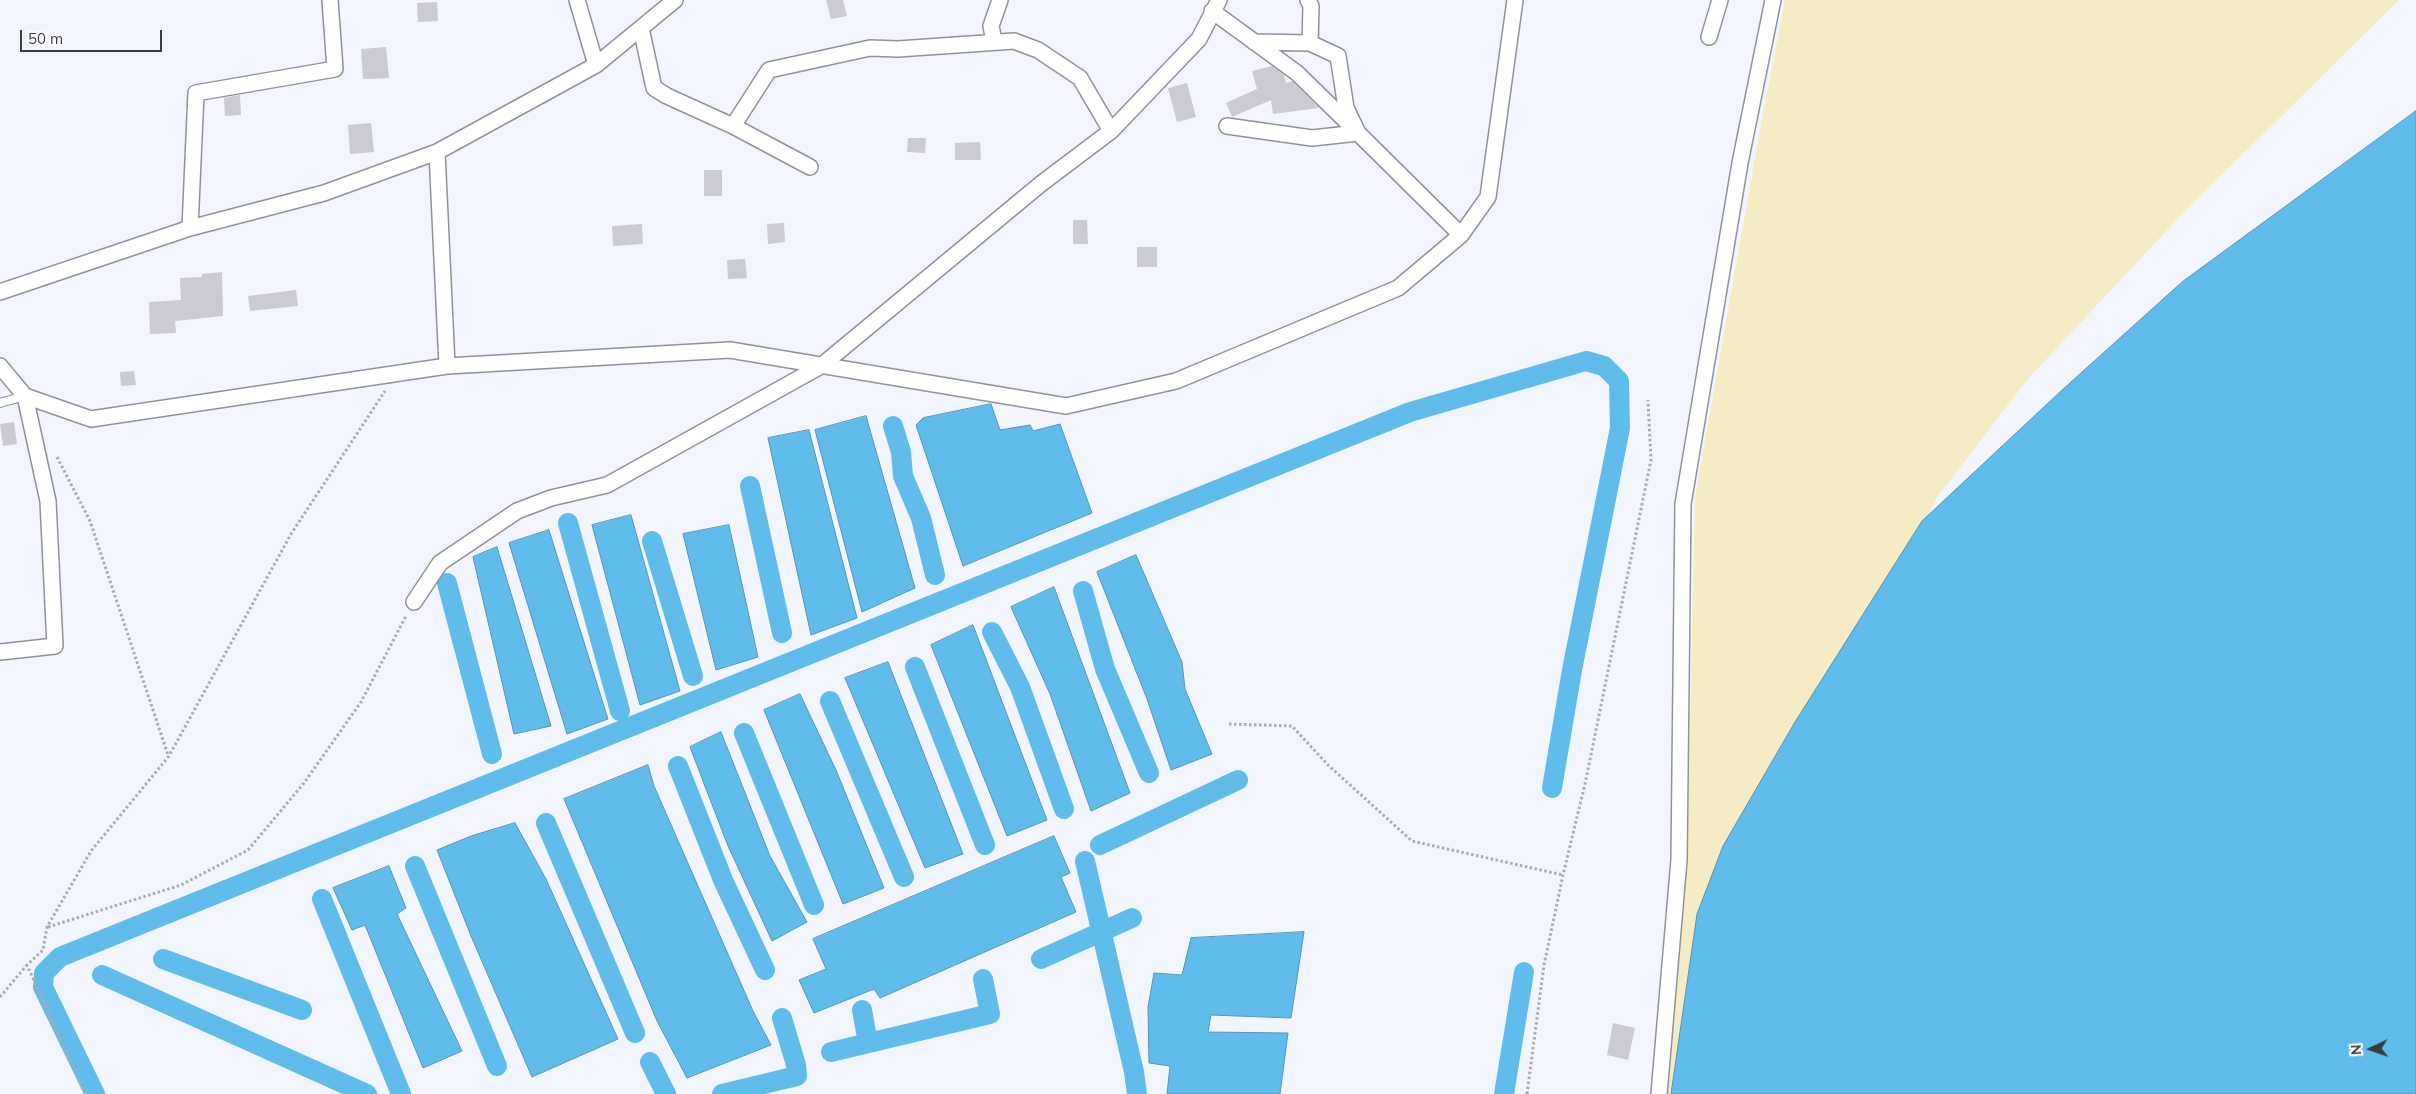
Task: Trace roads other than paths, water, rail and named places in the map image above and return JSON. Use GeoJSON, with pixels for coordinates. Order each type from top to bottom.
{"type":"FeatureCollection","features":[{"type":"Feature","properties":{"kind":"street"},"geometry":{"type":"LineString","coordinates":[[190,228],[196,93],[335,69],[330,0]]}},
{"type":"Feature","properties":{"kind":"street"},"geometry":{"type":"LineString","coordinates":[[577,0],[596,65]]}},
{"type":"Feature","properties":{"kind":"street"},"geometry":{"type":"LineString","coordinates":[[0,292],[190,228],[324,193],[437,152],[596,65],[675,0]]}},
{"type":"Feature","properties":{"kind":"street"},"geometry":{"type":"LineString","coordinates":[[994,41],[991,26],[1000,0]]}},
{"type":"Feature","properties":{"kind":"street"},"geometry":{"type":"LineString","coordinates":[[1308,0],[1310,6],[1310,43]]}},
{"type":"Feature","properties":{"kind":"street"},"geometry":{"type":"LineString","coordinates":[[1709,37],[1720,0]]}},
{"type":"Feature","properties":{"kind":"street"},"geometry":{"type":"LineString","coordinates":[[1659,1094],[1679,860],[1683,504],[1740,163],[1773,0]]}},
{"type":"Feature","properties":{"kind":"street"},"geometry":{"type":"LineString","coordinates":[[25,396],[91,419],[447,366],[730,350],[1066,406],[1176,381],[1398,288],[1461,235],[1488,197],[1514,1]]}},
{"type":"Feature","properties":{"kind":"street"},"geometry":{"type":"LineString","coordinates":[[414,602],[440,562],[517,511],[552,498],[607,485],[821,366],[1042,183],[1111,131],[1199,39],[1215,6],[1254,42],[1297,74],[1461,235]]}},
{"type":"Feature","properties":{"kind":"street"},"geometry":{"type":"LineString","coordinates":[[641,28],[654,88],[667,96],[733,126],[810,167]]}},
{"type":"Feature","properties":{"kind":"street"},"geometry":{"type":"LineString","coordinates":[[733,126],[770,70],[870,48],[898,49],[1014,41],[1038,50],[1080,78],[1111,131]]}},
{"type":"Feature","properties":{"kind":"street"},"geometry":{"type":"LineString","coordinates":[[1254,42],[1310,43],[1338,56],[1346,108],[1358,133]]}},
{"type":"Feature","properties":{"kind":"street"},"geometry":{"type":"LineString","coordinates":[[1227,126],[1312,138],[1358,133]]}},
{"type":"Feature","properties":{"kind":"street"},"geometry":{"type":"LineString","coordinates":[[437,152],[447,366]]}},
{"type":"Feature","properties":{"kind":"street"},"geometry":{"type":"LineString","coordinates":[[0,366],[25,396],[48,501],[55,646],[0,652]]}},
{"type":"Feature","properties":{"kind":"lane"},"geometry":{"type":"LineString","coordinates":[[0,403],[25,396]]}},
{"type":"Feature","properties":{"kind":"water"},"geometry":{"type":"Polygon","coordinates":[[[2416,111],[2416,1094],[1671,1094],[1697,914],[1723,846],[1795,722],[1922,521],[2061,391],[2182,282],[2416,111]]]}},
{"type":"Feature","properties":{"kind":"water"},"geometry":{"type":"Polygon","coordinates":[[[991,404],[1000,430],[1030,425],[1033,431],[1060,424],[1092,513],[963,566],[916,425],[923,418],[991,404]]]}},
{"type":"Feature","properties":{"kind":"water"},"geometry":{"type":"Polygon","coordinates":[[[866,416],[915,588],[862,612],[815,430],[866,416]]]}},
{"type":"Feature","properties":{"kind":"water"},"geometry":{"type":"Polygon","coordinates":[[[809,430],[857,618],[811,635],[768,438],[809,430]]]}},
{"type":"Feature","properties":{"kind":"water"},"geometry":{"type":"Polygon","coordinates":[[[631,515],[680,691],[640,705],[592,525],[631,515]]]}},
{"type":"Feature","properties":{"kind":"water"},"geometry":{"type":"Polygon","coordinates":[[[729,525],[758,657],[716,670],[683,534],[729,525]]]}},
{"type":"Feature","properties":{"kind":"water"},"geometry":{"type":"Polygon","coordinates":[[[549,530],[608,719],[567,734],[509,543],[549,530]]]}},
{"type":"Feature","properties":{"kind":"water"},"geometry":{"type":"Polygon","coordinates":[[[497,547],[551,726],[514,734],[473,557],[497,547]]]}},
{"type":"Feature","properties":{"kind":"water"},"geometry":{"type":"Polygon","coordinates":[[[1136,555],[1182,662],[1185,689],[1212,754],[1171,770],[1147,699],[1097,572],[1136,555]]]}},
{"type":"Feature","properties":{"kind":"water"},"geometry":{"type":"Polygon","coordinates":[[[1054,587],[1130,793],[1091,811],[1050,694],[1011,607],[1054,587]]]}},
{"type":"Feature","properties":{"kind":"water"},"geometry":{"type":"Polygon","coordinates":[[[973,625],[1047,820],[1007,836],[931,645],[973,625]]]}},
{"type":"Feature","properties":{"kind":"water"},"geometry":{"type":"Polygon","coordinates":[[[888,662],[963,854],[925,868],[845,678],[888,662]]]}},
{"type":"Feature","properties":{"kind":"water"},"geometry":{"type":"Polygon","coordinates":[[[800,694],[836,770],[884,888],[843,904],[764,710],[800,694]]]}},
{"type":"Feature","properties":{"kind":"water"},"geometry":{"type":"Polygon","coordinates":[[[721,732],[770,856],[807,922],[772,941],[728,846],[690,747],[721,732]]]}},
{"type":"Feature","properties":{"kind":"water"},"geometry":{"type":"Polygon","coordinates":[[[648,765],[654,786],[753,1011],[771,1045],[687,1078],[657,1021],[564,799],[648,765]]]}},
{"type":"Feature","properties":{"kind":"water"},"geometry":{"type":"Polygon","coordinates":[[[515,823],[546,879],[618,1039],[532,1077],[471,936],[437,850],[471,836],[515,823]]]}},
{"type":"Feature","properties":{"kind":"water"},"geometry":{"type":"Polygon","coordinates":[[[1054,836],[1070,873],[1061,877],[1076,912],[880,998],[874,989],[814,1013],[799,980],[826,969],[813,939],[1054,836]]]}},
{"type":"Feature","properties":{"kind":"water"},"geometry":{"type":"Polygon","coordinates":[[[389,866],[406,908],[397,914],[462,1051],[423,1068],[365,925],[352,930],[333,888],[389,866]]]}},
{"type":"Feature","properties":{"kind":"water"},"geometry":{"type":"Polygon","coordinates":[[[1304,932],[1291,1018],[1211,1015],[1208,1032],[1288,1033],[1280,1094],[1167,1094],[1170,1066],[1149,1063],[1148,1007],[1154,973],[1182,975],[1191,938],[1304,932]]]}},
{"type":"Feature","properties":{"kind":"waterway"},"geometry":{"type":"LineString","coordinates":[[95,1094],[43,987],[44,973],[60,957],[1410,412],[1586,361],[1604,366],[1619,381],[1620,428],[1572,670],[1552,788]]}},
{"type":"Feature","properties":{"kind":"waterway"},"geometry":{"type":"LineString","coordinates":[[893,426],[901,452],[903,476],[921,518],[935,575]]}},
{"type":"Feature","properties":{"kind":"waterway"},"geometry":{"type":"LineString","coordinates":[[750,486],[782,633]]}},
{"type":"Feature","properties":{"kind":"waterway"},"geometry":{"type":"LineString","coordinates":[[568,523],[620,711]]}},
{"type":"Feature","properties":{"kind":"waterway"},"geometry":{"type":"LineString","coordinates":[[652,541],[693,676]]}},
{"type":"Feature","properties":{"kind":"waterway"},"geometry":{"type":"LineString","coordinates":[[447,583],[492,754]]}},
{"type":"Feature","properties":{"kind":"waterway"},"geometry":{"type":"LineString","coordinates":[[1083,591],[1105,669],[1149,773]]}},
{"type":"Feature","properties":{"kind":"waterway"},"geometry":{"type":"LineString","coordinates":[[992,632],[1020,687],[1064,809]]}},
{"type":"Feature","properties":{"kind":"waterway"},"geometry":{"type":"LineString","coordinates":[[915,667],[985,845]]}},
{"type":"Feature","properties":{"kind":"waterway"},"geometry":{"type":"LineString","coordinates":[[830,701],[904,877]]}},
{"type":"Feature","properties":{"kind":"waterway"},"geometry":{"type":"LineString","coordinates":[[744,733],[814,905]]}},
{"type":"Feature","properties":{"kind":"waterway"},"geometry":{"type":"LineString","coordinates":[[678,766],[723,880],[765,970]]}},
{"type":"Feature","properties":{"kind":"waterway"},"geometry":{"type":"LineString","coordinates":[[1100,845],[1238,780]]}},
{"type":"Feature","properties":{"kind":"waterway"},"geometry":{"type":"LineString","coordinates":[[546,823],[635,1033]]}},
{"type":"Feature","properties":{"kind":"waterway"},"geometry":{"type":"LineString","coordinates":[[1085,861],[1134,1072],[1137,1094]]}},
{"type":"Feature","properties":{"kind":"waterway"},"geometry":{"type":"LineString","coordinates":[[415,866],[497,1066]]}},
{"type":"Feature","properties":{"kind":"waterway"},"geometry":{"type":"LineString","coordinates":[[322,899],[401,1094]]}},
{"type":"Feature","properties":{"kind":"waterway"},"geometry":{"type":"LineString","coordinates":[[1041,959],[1132,918]]}},
{"type":"Feature","properties":{"kind":"waterway"},"geometry":{"type":"LineString","coordinates":[[163,959],[302,1010]]}},
{"type":"Feature","properties":{"kind":"waterway"},"geometry":{"type":"LineString","coordinates":[[1504,1094],[1524,972]]}},
{"type":"Feature","properties":{"kind":"waterway"},"geometry":{"type":"LineString","coordinates":[[102,975],[367,1094]]}},
{"type":"Feature","properties":{"kind":"waterway"},"geometry":{"type":"LineString","coordinates":[[831,1052],[990,1014],[983,979]]}},
{"type":"Feature","properties":{"kind":"waterway"},"geometry":{"type":"LineString","coordinates":[[862,1010],[868,1043]]}},
{"type":"Feature","properties":{"kind":"waterway"},"geometry":{"type":"LineString","coordinates":[[722,1094],[797,1076],[796,1065],[782,1018]]}},
{"type":"Feature","properties":{"kind":"waterway"},"geometry":{"type":"LineString","coordinates":[[650,1062],[666,1094]]}}]}
